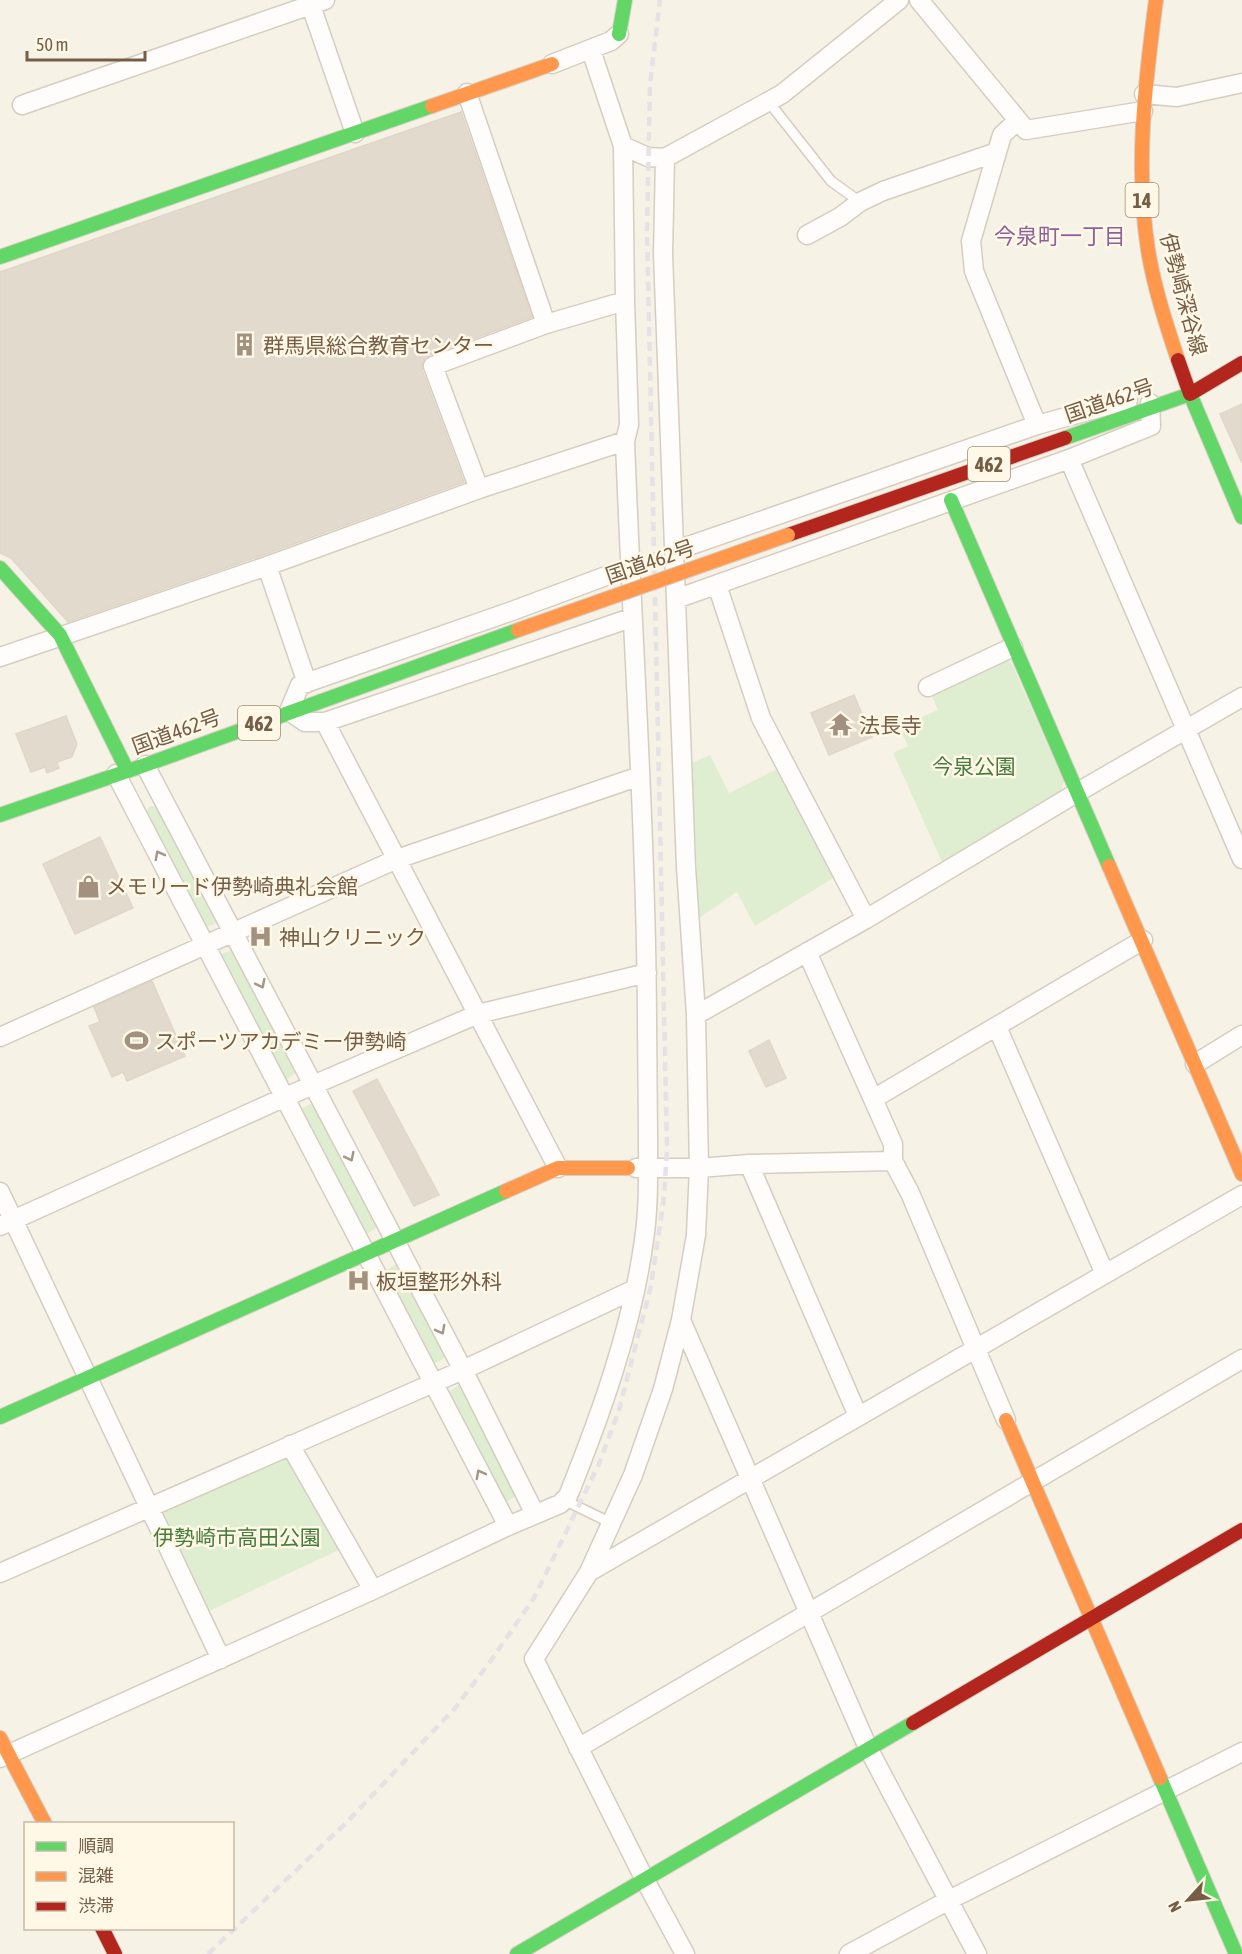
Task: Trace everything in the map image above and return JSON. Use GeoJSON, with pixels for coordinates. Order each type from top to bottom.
{"type":"FeatureCollection","features":[{"type":"Feature","properties":{"kind":"main road"},"geometry":{"type":"LineString","coordinates":[[619,34],[625,0]]}},
{"type":"Feature","properties":{"kind":"main road","name":"伊勢崎深谷線"},"geometry":{"type":"LineString","coordinates":[[1156,0],[1143,103],[1142,210],[1155,286],[1190,394],[1242,363]]}},
{"type":"Feature","properties":{"kind":"main road"},"geometry":{"type":"LineString","coordinates":[[0,257],[552,64]]}},
{"type":"Feature","properties":{"kind":"main road"},"geometry":{"type":"LineString","coordinates":[[1190,394],[1242,517]]}},
{"type":"Feature","properties":{"kind":"main road","name":"国道462号"},"geometry":{"type":"LineString","coordinates":[[0,815],[1190,394]]}},
{"type":"Feature","properties":{"kind":"main road"},"geometry":{"type":"LineString","coordinates":[[951,500],[1013,647],[1143,940],[1242,1174]]}},
{"type":"Feature","properties":{"kind":"main road"},"geometry":{"type":"LineString","coordinates":[[0,568],[60,635],[129,770]]}},
{"type":"Feature","properties":{"kind":"main road"},"geometry":{"type":"LineString","coordinates":[[0,1418],[558,1168],[628,1168]]}},
{"type":"Feature","properties":{"kind":"main road"},"geometry":{"type":"LineString","coordinates":[[1006,1420],[1236,1954]]}},
{"type":"Feature","properties":{"kind":"main road"},"geometry":{"type":"LineString","coordinates":[[517,1954],[1242,1530]]}},
{"type":"Feature","properties":{"kind":"main road"},"geometry":{"type":"LineString","coordinates":[[2,1750],[44,1822]]}},
{"type":"Feature","properties":{"kind":"main road"},"geometry":{"type":"LineString","coordinates":[[103,1930],[116,1954]]}},
{"type":"Feature","properties":{"kind":"street"},"geometry":{"type":"LineString","coordinates":[[623,146],[648,156],[665,159],[782,94],[899,0]]}},
{"type":"Feature","properties":{"kind":"street"},"geometry":{"type":"LineString","coordinates":[[919,0],[1026,130],[1242,83]]}},
{"type":"Feature","properties":{"kind":"street"},"geometry":{"type":"LineString","coordinates":[[22,105],[315,2],[355,133]]}},
{"type":"Feature","properties":{"kind":"street"},"geometry":{"type":"LineString","coordinates":[[552,64],[611,42],[619,34]]}},
{"type":"Feature","properties":{"kind":"street"},"geometry":{"type":"LineString","coordinates":[[2,1750],[221,1659],[560,1504],[568,1496],[599,1419],[635,1289],[647,1218],[647,973],[625,441],[629,425],[623,146],[591,50]]}},
{"type":"Feature","properties":{"kind":"street"},"geometry":{"type":"LineString","coordinates":[[467,93],[546,324]]}},
{"type":"Feature","properties":{"kind":"street"},"geometry":{"type":"LineString","coordinates":[[1017,121],[1002,135],[971,241],[974,271],[1037,425]]}},
{"type":"Feature","properties":{"kind":"street"},"geometry":{"type":"LineString","coordinates":[[807,235],[840,217],[860,202],[883,191],[997,152]]}},
{"type":"Feature","properties":{"kind":"street"},"geometry":{"type":"LineString","coordinates":[[665,159],[663,254],[686,867],[696,1015],[699,1168],[696,1235],[681,1320],[663,1389],[633,1475],[589,1572],[534,1659],[645,1880],[685,1954]]}},
{"type":"Feature","properties":{"kind":"street"},"geometry":{"type":"LineString","coordinates":[[479,489],[432,366],[546,324],[625,302]]}},
{"type":"Feature","properties":{"kind":"street"},"geometry":{"type":"LineString","coordinates":[[674,551],[1037,425],[1146,395],[1151,407],[1151,426],[1069,459],[676,599]]}},
{"type":"Feature","properties":{"kind":"street"},"geometry":{"type":"LineString","coordinates":[[0,657],[267,566],[479,489],[625,441]]}},
{"type":"Feature","properties":{"kind":"street"},"geometry":{"type":"LineString","coordinates":[[1069,459],[1242,859]]}},
{"type":"Feature","properties":{"kind":"street"},"geometry":{"type":"LineString","coordinates":[[267,566],[307,683]]}},
{"type":"Feature","properties":{"kind":"street"},"geometry":{"type":"LineString","coordinates":[[630,567],[307,683],[300,686],[289,711],[305,722],[325,722],[631,618]]}},
{"type":"Feature","properties":{"kind":"street"},"geometry":{"type":"LineString","coordinates":[[717,585],[761,718],[866,919]]}},
{"type":"Feature","properties":{"kind":"street"},"geometry":{"type":"LineString","coordinates":[[928,687],[1013,647]]}},
{"type":"Feature","properties":{"kind":"street"},"geometry":{"type":"LineString","coordinates":[[696,1015],[866,919],[1242,696]]}},
{"type":"Feature","properties":{"kind":"street"},"geometry":{"type":"LineString","coordinates":[[325,722],[558,1168]]}},
{"type":"Feature","properties":{"kind":"street"},"geometry":{"type":"LineString","coordinates":[[129,770],[234,932],[394,1242],[463,1370],[535,1514]]}},
{"type":"Feature","properties":{"kind":"street"},"geometry":{"type":"LineString","coordinates":[[129,770],[206,944],[365,1255],[508,1526]]}},
{"type":"Feature","properties":{"kind":"street"},"geometry":{"type":"LineString","coordinates":[[0,1037],[397,859],[640,776]]}},
{"type":"Feature","properties":{"kind":"street"},"geometry":{"type":"LineString","coordinates":[[873,1099],[1143,940]]}},
{"type":"Feature","properties":{"kind":"street"},"geometry":{"type":"LineString","coordinates":[[807,952],[893,1144],[893,1161],[910,1193],[1006,1420]]}},
{"type":"Feature","properties":{"kind":"street"},"geometry":{"type":"LineString","coordinates":[[6,1223],[478,1014],[647,973]]}},
{"type":"Feature","properties":{"kind":"street"},"geometry":{"type":"LineString","coordinates":[[997,1027],[1105,1274]]}},
{"type":"Feature","properties":{"kind":"street"},"geometry":{"type":"LineString","coordinates":[[1195,1064],[1242,1035]]}},
{"type":"Feature","properties":{"kind":"street"},"geometry":{"type":"LineString","coordinates":[[628,1168],[699,1168],[749,1164],[893,1161]]}},
{"type":"Feature","properties":{"kind":"street"},"geometry":{"type":"LineString","coordinates":[[749,1164],[858,1416]]}},
{"type":"Feature","properties":{"kind":"street"},"geometry":{"type":"LineString","coordinates":[[0,1192],[6,1223],[88,1378],[221,1659]]}},
{"type":"Feature","properties":{"kind":"street"},"geometry":{"type":"LineString","coordinates":[[589,1572],[1242,1195]]}},
{"type":"Feature","properties":{"kind":"street"},"geometry":{"type":"LineString","coordinates":[[0,1573],[463,1370],[635,1289]]}},
{"type":"Feature","properties":{"kind":"street"},"geometry":{"type":"LineString","coordinates":[[681,1320],[868,1748],[977,1954]]}},
{"type":"Feature","properties":{"kind":"street"},"geometry":{"type":"LineString","coordinates":[[578,1748],[1242,1359]]}},
{"type":"Feature","properties":{"kind":"street"},"geometry":{"type":"LineString","coordinates":[[290,1445],[374,1590]]}},
{"type":"Feature","properties":{"kind":"street"},"geometry":{"type":"LineString","coordinates":[[849,1954],[949,1900],[1242,1752]]}},
{"type":"Feature","properties":{"kind":"lane"},"geometry":{"type":"LineString","coordinates":[[768,101],[831,181],[860,202]]}},
{"type":"Feature","properties":{"kind":"lane"},"geometry":{"type":"LineString","coordinates":[[564,1500],[611,1523]]}},
{"type":"Feature","properties":{"kind":"green space","name":"今泉公園"},"geometry":{"type":"Polygon","coordinates":[[[1005,660],[1011,662],[1064,781],[1061,792],[942,862],[893,753],[908,746],[899,727],[938,710],[931,694],[1005,660]]]}},
{"type":"Feature","properties":{"kind":"green space"},"geometry":{"type":"Polygon","coordinates":[[[710,755],[729,793],[781,767],[835,877],[755,926],[737,892],[699,918],[692,763],[710,755]]]}},
{"type":"Feature","properties":{"kind":"green space"},"geometry":{"type":"Polygon","coordinates":[[[151,806],[158,806],[217,912],[216,922],[213,925],[206,926],[199,920],[145,818],[146,810],[151,806]]]}},
{"type":"Feature","properties":{"kind":"green space"},"geometry":{"type":"Polygon","coordinates":[[[231,950],[239,955],[298,1068],[296,1073],[287,1079],[281,1075],[221,960],[222,954],[231,950]]]}},
{"type":"Feature","properties":{"kind":"green space"},"geometry":{"type":"Polygon","coordinates":[[[315,1104],[378,1224],[368,1233],[361,1231],[300,1115],[301,1109],[315,1104]]]}},
{"type":"Feature","properties":{"kind":"green space"},"geometry":{"type":"Polygon","coordinates":[[[397,1264],[446,1351],[445,1357],[437,1363],[429,1361],[385,1277],[386,1270],[397,1264]]]}},
{"type":"Feature","properties":{"kind":"green space"},"geometry":{"type":"Polygon","coordinates":[[[460,1384],[518,1491],[516,1496],[506,1502],[501,1500],[447,1393],[460,1384]]]}},
{"type":"Feature","properties":{"kind":"green space","name":"伊勢崎市高田公園"},"geometry":{"type":"Polygon","coordinates":[[[284,1454],[291,1457],[343,1548],[209,1611],[162,1517],[166,1509],[284,1454]]]}},
{"type":"Feature","properties":{"kind":"building","name":"群馬県総合教育センター"},"geometry":{"type":"Polygon","coordinates":[[[461,112],[532,317],[429,355],[422,364],[422,370],[464,482],[263,555],[68,622],[11,558],[0,553],[0,272],[461,112]]]}},
{"type":"Feature","properties":{"kind":"building"},"geometry":{"type":"Polygon","coordinates":[[[1242,404],[1242,463],[1220,414],[1242,404]]]}},
{"type":"Feature","properties":{"kind":"building","name":"法長寺"},"geometry":{"type":"Polygon","coordinates":[[[854,695],[872,737],[829,755],[811,713],[854,695]]]}},
{"type":"Feature","properties":{"kind":"building"},"geometry":{"type":"Polygon","coordinates":[[[66,716],[77,744],[72,757],[57,762],[59,768],[47,773],[45,767],[31,772],[16,734],[66,716]]]}},
{"type":"Feature","properties":{"kind":"building","name":"メモリード伊勢崎典礼会館"},"geometry":{"type":"Polygon","coordinates":[[[100,837],[133,908],[75,934],[43,864],[100,837]]]}},
{"type":"Feature","properties":{"kind":"building","name":"スポーツアカデミー伊勢崎"},"geometry":{"type":"Polygon","coordinates":[[[152,981],[185,1056],[127,1081],[123,1072],[112,1077],[89,1026],[100,1022],[94,1007],[152,981]]]}},
{"type":"Feature","properties":{"kind":"building"},"geometry":{"type":"Polygon","coordinates":[[[769,1040],[786,1078],[766,1087],[749,1051],[769,1040]]]}},
{"type":"Feature","properties":{"kind":"building"},"geometry":{"type":"Polygon","coordinates":[[[377,1079],[439,1195],[414,1206],[353,1091],[377,1079]]]}},
{"type":"Feature","properties":{"kind":"railway"},"geometry":{"type":"LineString","coordinates":[[234,1929],[348,1821],[455,1708],[534,1598],[599,1464],[619,1410],[651,1286],[664,1198],[667,1147],[647,230],[650,84],[660,0]]}},
{"type":"Feature","properties":{"kind":"railway"},"geometry":{"type":"LineString","coordinates":[[208,1954],[233,1930]]}},
{"type":"Feature","properties":{"kind":"traffic: fast"},"geometry":{"type":"LineString","coordinates":[[619,34],[625,0]]}},
{"type":"Feature","properties":{"kind":"traffic: fast"},"geometry":{"type":"LineString","coordinates":[[0,257],[432,106]]}},
{"type":"Feature","properties":{"kind":"traffic: fast"},"geometry":{"type":"LineString","coordinates":[[1065,438],[1190,394],[1242,517]]}},
{"type":"Feature","properties":{"kind":"traffic: fast"},"geometry":{"type":"LineString","coordinates":[[951,500],[1109,866]]}},
{"type":"Feature","properties":{"kind":"traffic: fast"},"geometry":{"type":"LineString","coordinates":[[0,568],[60,635],[127,770]]}},
{"type":"Feature","properties":{"kind":"traffic: fast"},"geometry":{"type":"LineString","coordinates":[[0,815],[518,630]]}},
{"type":"Feature","properties":{"kind":"traffic: fast"},"geometry":{"type":"LineString","coordinates":[[0,1417],[506,1191]]}},
{"type":"Feature","properties":{"kind":"traffic: fast"},"geometry":{"type":"LineString","coordinates":[[517,1954],[913,1723]]}},
{"type":"Feature","properties":{"kind":"traffic: fast"},"geometry":{"type":"LineString","coordinates":[[1160,1778],[1236,1954]]}},
{"type":"Feature","properties":{"kind":"traffic: slow"},"geometry":{"type":"LineString","coordinates":[[1156,0],[1145,94],[1142,188],[1148,250],[1161,305],[1178,360]]}},
{"type":"Feature","properties":{"kind":"traffic: slow"},"geometry":{"type":"LineString","coordinates":[[432,106],[552,64]]}},
{"type":"Feature","properties":{"kind":"traffic: slow"},"geometry":{"type":"LineString","coordinates":[[518,630],[788,535]]}},
{"type":"Feature","properties":{"kind":"traffic: slow"},"geometry":{"type":"LineString","coordinates":[[1109,866],[1242,1174]]}},
{"type":"Feature","properties":{"kind":"traffic: slow"},"geometry":{"type":"LineString","coordinates":[[506,1191],[558,1168],[628,1168]]}},
{"type":"Feature","properties":{"kind":"traffic: slow"},"geometry":{"type":"LineString","coordinates":[[1006,1420],[1160,1778]]}},
{"type":"Feature","properties":{"kind":"traffic: slow"},"geometry":{"type":"LineString","coordinates":[[0,1738],[44,1822]]}},
{"type":"Feature","properties":{"kind":"traffic: jam"},"geometry":{"type":"LineString","coordinates":[[1178,360],[1190,394],[1242,363]]}},
{"type":"Feature","properties":{"kind":"traffic: jam"},"geometry":{"type":"LineString","coordinates":[[788,535],[1065,438]]}},
{"type":"Feature","properties":{"kind":"traffic: jam"},"geometry":{"type":"LineString","coordinates":[[913,1723],[1242,1530]]}},
{"type":"Feature","properties":{"kind":"traffic: jam"},"geometry":{"type":"LineString","coordinates":[[103,1930],[115,1954]]}},
{"type":"Feature","properties":{"kind":"place","name":"群馬県総合教育センター"},"geometry":{"type":"Point","coordinates":[245,345]}},
{"type":"Feature","properties":{"kind":"place","name":"法長寺"},"geometry":{"type":"Point","coordinates":[841,725]}},
{"type":"Feature","properties":{"kind":"place","name":"メモリード伊勢崎典礼会館"},"geometry":{"type":"Point","coordinates":[88,886]}},
{"type":"Feature","properties":{"kind":"place","name":"神山クリニック"},"geometry":{"type":"Point","coordinates":[261,937]}},
{"type":"Feature","properties":{"kind":"place","name":"スポーツアカデミー伊勢崎"},"geometry":{"type":"Point","coordinates":[137,1041]}},
{"type":"Feature","properties":{"kind":"place","name":"板垣整形外科"},"geometry":{"type":"Point","coordinates":[358,1281]}},
{"type":"Feature","properties":{"kind":"district","name":"今泉町一丁目"},"geometry":{"type":"Point","coordinates":[1060,236]}}]}
